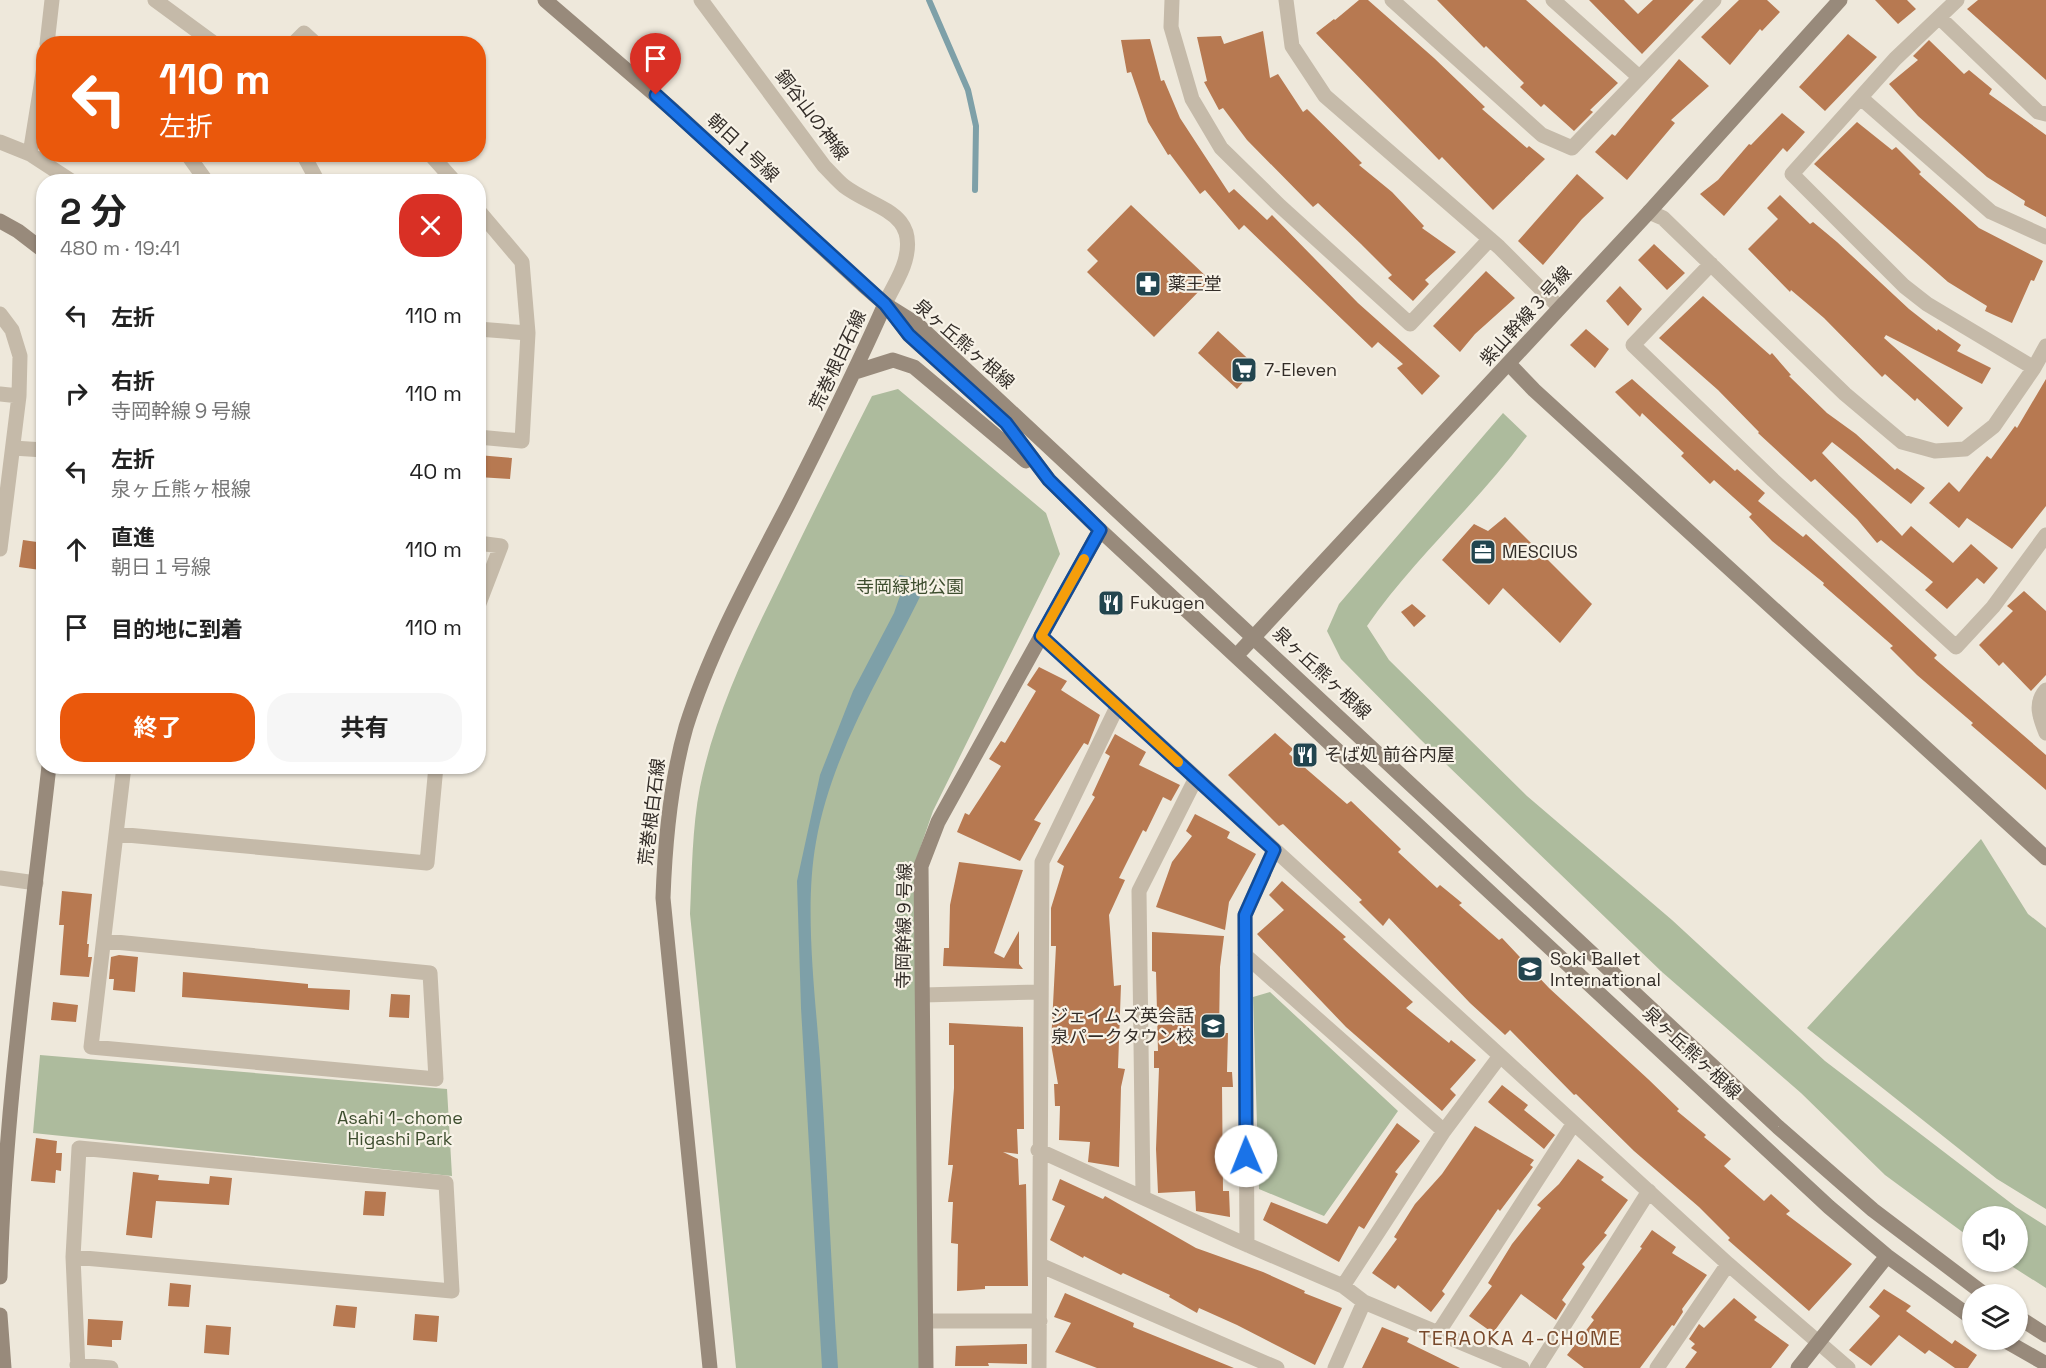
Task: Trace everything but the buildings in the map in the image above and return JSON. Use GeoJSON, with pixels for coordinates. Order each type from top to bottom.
{"type":"FeatureCollection","features":[{"type":"Feature","properties":{"kind":"street"},"geometry":{"type":"LineString","coordinates":[[48,36],[52,0]]}},
{"type":"Feature","properties":{"kind":"street"},"geometry":{"type":"LineString","coordinates":[[155,0],[203,36]]}},
{"type":"Feature","properties":{"kind":"street","name":"朝日１号線"},"geometry":{"type":"LineString","coordinates":[[545,0],[674,111],[885,304]]}},
{"type":"Feature","properties":{"kind":"street","name":"銅谷山の神線"},"geometry":{"type":"LineString","coordinates":[[701,0],[824,166],[844,186],[887,210],[901,223],[908,241],[905,262],[885,304]]}},
{"type":"Feature","properties":{"kind":"street"},"geometry":{"type":"LineString","coordinates":[[1173,0],[1171,27],[1192,99],[1221,148],[1410,324],[1490,239]]}},
{"type":"Feature","properties":{"kind":"street"},"geometry":{"type":"LineString","coordinates":[[1286,0],[1292,46],[1325,96],[1490,239],[1559,307]]}},
{"type":"Feature","properties":{"kind":"street"},"geometry":{"type":"LineString","coordinates":[[1392,0],[1542,135],[1572,148],[1638,76],[1714,0]]}},
{"type":"Feature","properties":{"kind":"street"},"geometry":{"type":"LineString","coordinates":[[1553,0],[1638,76]]}},
{"type":"Feature","properties":{"kind":"street","name":"紫山幹線３号線"},"geometry":{"type":"LineString","coordinates":[[1237,656],[1649,212],[1840,0]]}},
{"type":"Feature","properties":{"kind":"street"},"geometry":{"type":"LineString","coordinates":[[1957,0],[1895,59],[1792,174],[1905,286],[1927,304],[2034,368]]}},
{"type":"Feature","properties":{"kind":"street"},"geometry":{"type":"LineString","coordinates":[[1940,18],[2038,112],[2046,114]]}},
{"type":"Feature","properties":{"kind":"street"},"geometry":{"type":"LineString","coordinates":[[1861,98],[1991,212],[2046,237]]}},
{"type":"Feature","properties":{"kind":"street"},"geometry":{"type":"LineString","coordinates":[[30,154],[36,117]]}},
{"type":"Feature","properties":{"kind":"street"},"geometry":{"type":"LineString","coordinates":[[0,142],[36,158]]}},
{"type":"Feature","properties":{"kind":"street"},"geometry":{"type":"LineString","coordinates":[[42,162],[61,174]]}},
{"type":"Feature","properties":{"kind":"street"},"geometry":{"type":"LineString","coordinates":[[1649,212],[1664,218],[1845,394],[1902,442],[1935,451],[1965,449],[1994,426],[2034,368],[2046,345]]}},
{"type":"Feature","properties":{"kind":"street"},"geometry":{"type":"LineString","coordinates":[[486,219],[522,262],[528,333],[522,441],[486,438]]}},
{"type":"Feature","properties":{"kind":"street"},"geometry":{"type":"LineString","coordinates":[[0,221],[36,245]]}},
{"type":"Feature","properties":{"kind":"street"},"geometry":{"type":"LineString","coordinates":[[1711,264],[1633,345],[1773,480],[1956,647],[1993,607],[2046,535]]}},
{"type":"Feature","properties":{"kind":"street","name":"荒巻根白石線"},"geometry":{"type":"LineString","coordinates":[[710,1368],[670,990],[663,898],[665,846],[670,804],[677,762],[700,687],[751,575],[855,372],[885,304]]}},
{"type":"Feature","properties":{"kind":"street","name":"泉ヶ丘熊ヶ根線"},"geometry":{"type":"LineString","coordinates":[[885,304],[909,335],[1006,423],[1049,480],[1100,530],[1829,1207],[1887,1256],[1962,1311]]}},
{"type":"Feature","properties":{"kind":"street","name":"泉ヶ丘熊ヶ根線"},"geometry":{"type":"LineString","coordinates":[[885,304],[917,324],[1778,1127],[1873,1210],[1971,1284]]}},
{"type":"Feature","properties":{"kind":"street"},"geometry":{"type":"LineString","coordinates":[[0,314],[12,330],[20,356],[19,396],[13,448],[3,500],[0,549]]}},
{"type":"Feature","properties":{"kind":"street"},"geometry":{"type":"LineString","coordinates":[[486,330],[528,333]]}},
{"type":"Feature","properties":{"kind":"street"},"geometry":{"type":"LineString","coordinates":[[855,372],[893,360],[914,367],[1049,480]]}},
{"type":"Feature","properties":{"kind":"street"},"geometry":{"type":"LineString","coordinates":[[1509,364],[1534,390],[2046,858]]}},
{"type":"Feature","properties":{"kind":"street"},"geometry":{"type":"LineString","coordinates":[[0,394],[19,396]]}},
{"type":"Feature","properties":{"kind":"street"},"geometry":{"type":"LineString","coordinates":[[13,448],[36,449]]}},
{"type":"Feature","properties":{"kind":"street","name":"寺岡幹線９号線"},"geometry":{"type":"LineString","coordinates":[[926,1368],[921,866],[938,822],[1100,530]]}},
{"type":"Feature","properties":{"kind":"street"},"geometry":{"type":"LineString","coordinates":[[486,544],[501,546],[486,585]]}},
{"type":"Feature","properties":{"kind":"street"},"geometry":{"type":"LineString","coordinates":[[1041,636],[1728,1264],[1817,1344],[1848,1368]]}},
{"type":"Feature","properties":{"kind":"street"},"geometry":{"type":"LineString","coordinates":[[2046,690],[2041,695],[2038,712],[2046,733]]}},
{"type":"Feature","properties":{"kind":"street"},"geometry":{"type":"LineString","coordinates":[[1039,1368],[1042,1266],[1038,1150],[1042,862],[1117,707]]}},
{"type":"Feature","properties":{"kind":"street"},"geometry":{"type":"LineString","coordinates":[[0,1277],[2,1193],[13,1076],[49,774]]}},
{"type":"Feature","properties":{"kind":"street"},"geometry":{"type":"LineString","coordinates":[[105,941],[430,973],[436,1079],[91,1047],[123,774]]}},
{"type":"Feature","properties":{"kind":"street"},"geometry":{"type":"LineString","coordinates":[[116,834],[427,862],[435,774]]}},
{"type":"Feature","properties":{"kind":"street"},"geometry":{"type":"LineString","coordinates":[[1143,1196],[1139,891],[1196,778]]}},
{"type":"Feature","properties":{"kind":"street"},"geometry":{"type":"LineString","coordinates":[[1247,1245],[1245,915],[1274,850]]}},
{"type":"Feature","properties":{"kind":"street"},"geometry":{"type":"LineString","coordinates":[[0,878],[36,883]]}},
{"type":"Feature","properties":{"kind":"street"},"geometry":{"type":"LineString","coordinates":[[1245,955],[1444,1131]]}},
{"type":"Feature","properties":{"kind":"street"},"geometry":{"type":"LineString","coordinates":[[922,995],[1040,992]]}},
{"type":"Feature","properties":{"kind":"street"},"geometry":{"type":"LineString","coordinates":[[1343,1286],[1444,1131],[1500,1056]]}},
{"type":"Feature","properties":{"kind":"street"},"geometry":{"type":"LineString","coordinates":[[1438,1333],[1574,1123]]}},
{"type":"Feature","properties":{"kind":"street"},"geometry":{"type":"LineString","coordinates":[[73,1257],[452,1291],[446,1183],[79,1148],[73,1257],[78,1366],[111,1368]]}},
{"type":"Feature","properties":{"kind":"street"},"geometry":{"type":"LineString","coordinates":[[1038,1150],[1343,1286],[1364,1302],[1522,1368]]}},
{"type":"Feature","properties":{"kind":"street"},"geometry":{"type":"LineString","coordinates":[[1537,1368],[1649,1191]]}},
{"type":"Feature","properties":{"kind":"street"},"geometry":{"type":"LineString","coordinates":[[1798,1368],[1887,1256]]}},
{"type":"Feature","properties":{"kind":"street"},"geometry":{"type":"LineString","coordinates":[[1657,1368],[1728,1264]]}},
{"type":"Feature","properties":{"kind":"street"},"geometry":{"type":"LineString","coordinates":[[1042,1266],[1277,1368]]}},
{"type":"Feature","properties":{"kind":"street"},"geometry":{"type":"LineString","coordinates":[[1335,1368],[1364,1302]]}},
{"type":"Feature","properties":{"kind":"street"},"geometry":{"type":"LineString","coordinates":[[0,1315],[4,1368]]}},
{"type":"Feature","properties":{"kind":"street"},"geometry":{"type":"LineString","coordinates":[[926,1321],[1040,1321]]}},
{"type":"Feature","properties":{"kind":"street"},"geometry":{"type":"LineString","coordinates":[[2028,1323],[2046,1335]]}},
{"type":"Feature","properties":{"kind":"street"},"geometry":{"type":"LineString","coordinates":[[2022,1350],[2046,1364]]}},
{"type":"Feature","properties":{"kind":"green space","name":"寺岡緑地公園"},"geometry":{"type":"Polygon","coordinates":[[[898,389],[1046,513],[1060,554],[933,811],[914,866],[920,1368],[736,1368],[690,914],[697,803],[707,759],[724,705],[771,600],[872,396],[898,389]]]}},
{"type":"Feature","properties":{"kind":"green space"},"geometry":{"type":"Polygon","coordinates":[[[1503,413],[1527,436],[1508,461],[1405,577],[1367,626],[1389,660],[1527,796],[1672,920],[1825,1061],[2015,1206],[1962,1206],[1962,1232],[1885,1175],[1801,1093],[1662,972],[1420,739],[1341,659],[1327,631],[1339,604],[1503,413]]]}},
{"type":"Feature","properties":{"kind":"green space"},"geometry":{"type":"Polygon","coordinates":[[[1981,839],[2028,914],[2046,928],[2046,1209],[1997,1179],[1807,1028],[1981,839]]]}},
{"type":"Feature","properties":{"kind":"green space"},"geometry":{"type":"Polygon","coordinates":[[[1270,992],[1398,1111],[1324,1216],[1259,1189],[1253,997],[1270,992]]]}},
{"type":"Feature","properties":{"kind":"green space","name":"Asahi 1-chome Higashi Park"},"geometry":{"type":"Polygon","coordinates":[[[40,1055],[447,1089],[452,1176],[33,1133],[40,1055]]]}},
{"type":"Feature","properties":{"kind":"green space"},"geometry":{"type":"Polygon","coordinates":[[[2028,1215],[2046,1226],[2046,1288],[2021,1272],[2028,1272],[2028,1215]]]}},
{"type":"Feature","properties":{"kind":"water"},"geometry":{"type":"Polygon","coordinates":[[[899,575],[928,580],[848,740],[824,807],[813,868],[812,951],[838,1368],[822,1368],[801,1008],[797,881],[820,775],[853,691],[894,613],[902,590],[899,575]]]}},
{"type":"Feature","properties":{"kind":"waterway"},"geometry":{"type":"LineString","coordinates":[[929,0],[968,90],[976,126],[975,190]]}},
{"type":"Feature","properties":{"kind":"slow traffic"},"geometry":{"type":"LineString","coordinates":[[1084,559],[1041,636],[1178,762]]}},
{"type":"Feature","properties":{"kind":"place","name":"薬王堂"},"geometry":{"type":"Point","coordinates":[1148,284]}},
{"type":"Feature","properties":{"kind":"place","name":"7-Eleven"},"geometry":{"type":"Point","coordinates":[1244,370]}},
{"type":"Feature","properties":{"kind":"place","name":"MESCIUS"},"geometry":{"type":"Point","coordinates":[1483,552]}},
{"type":"Feature","properties":{"kind":"place","name":"Fukugen"},"geometry":{"type":"Point","coordinates":[1111,603]}},
{"type":"Feature","properties":{"kind":"place","name":"そば処 前谷内屋"},"geometry":{"type":"Point","coordinates":[1305,755]}},
{"type":"Feature","properties":{"kind":"place","name":"Soki Ballet International"},"geometry":{"type":"Point","coordinates":[1530,969]}},
{"type":"Feature","properties":{"kind":"place","name":"ジェイムズ英会話 泉パークタウン校"},"geometry":{"type":"Point","coordinates":[1213,1026]}},
{"type":"Feature","properties":{"kind":"district","name":"TERAOKA 4-CHOME"},"geometry":{"type":"Point","coordinates":[1520,1338]}},
{"type":"Feature","properties":{"kind":"route"},"geometry":{"type":"LineString","coordinates":[[656,95],[885,304],[909,335],[1006,423],[1049,480],[1100,530],[1041,636],[1274,850],[1245,915],[1246,1156]]}}]}
